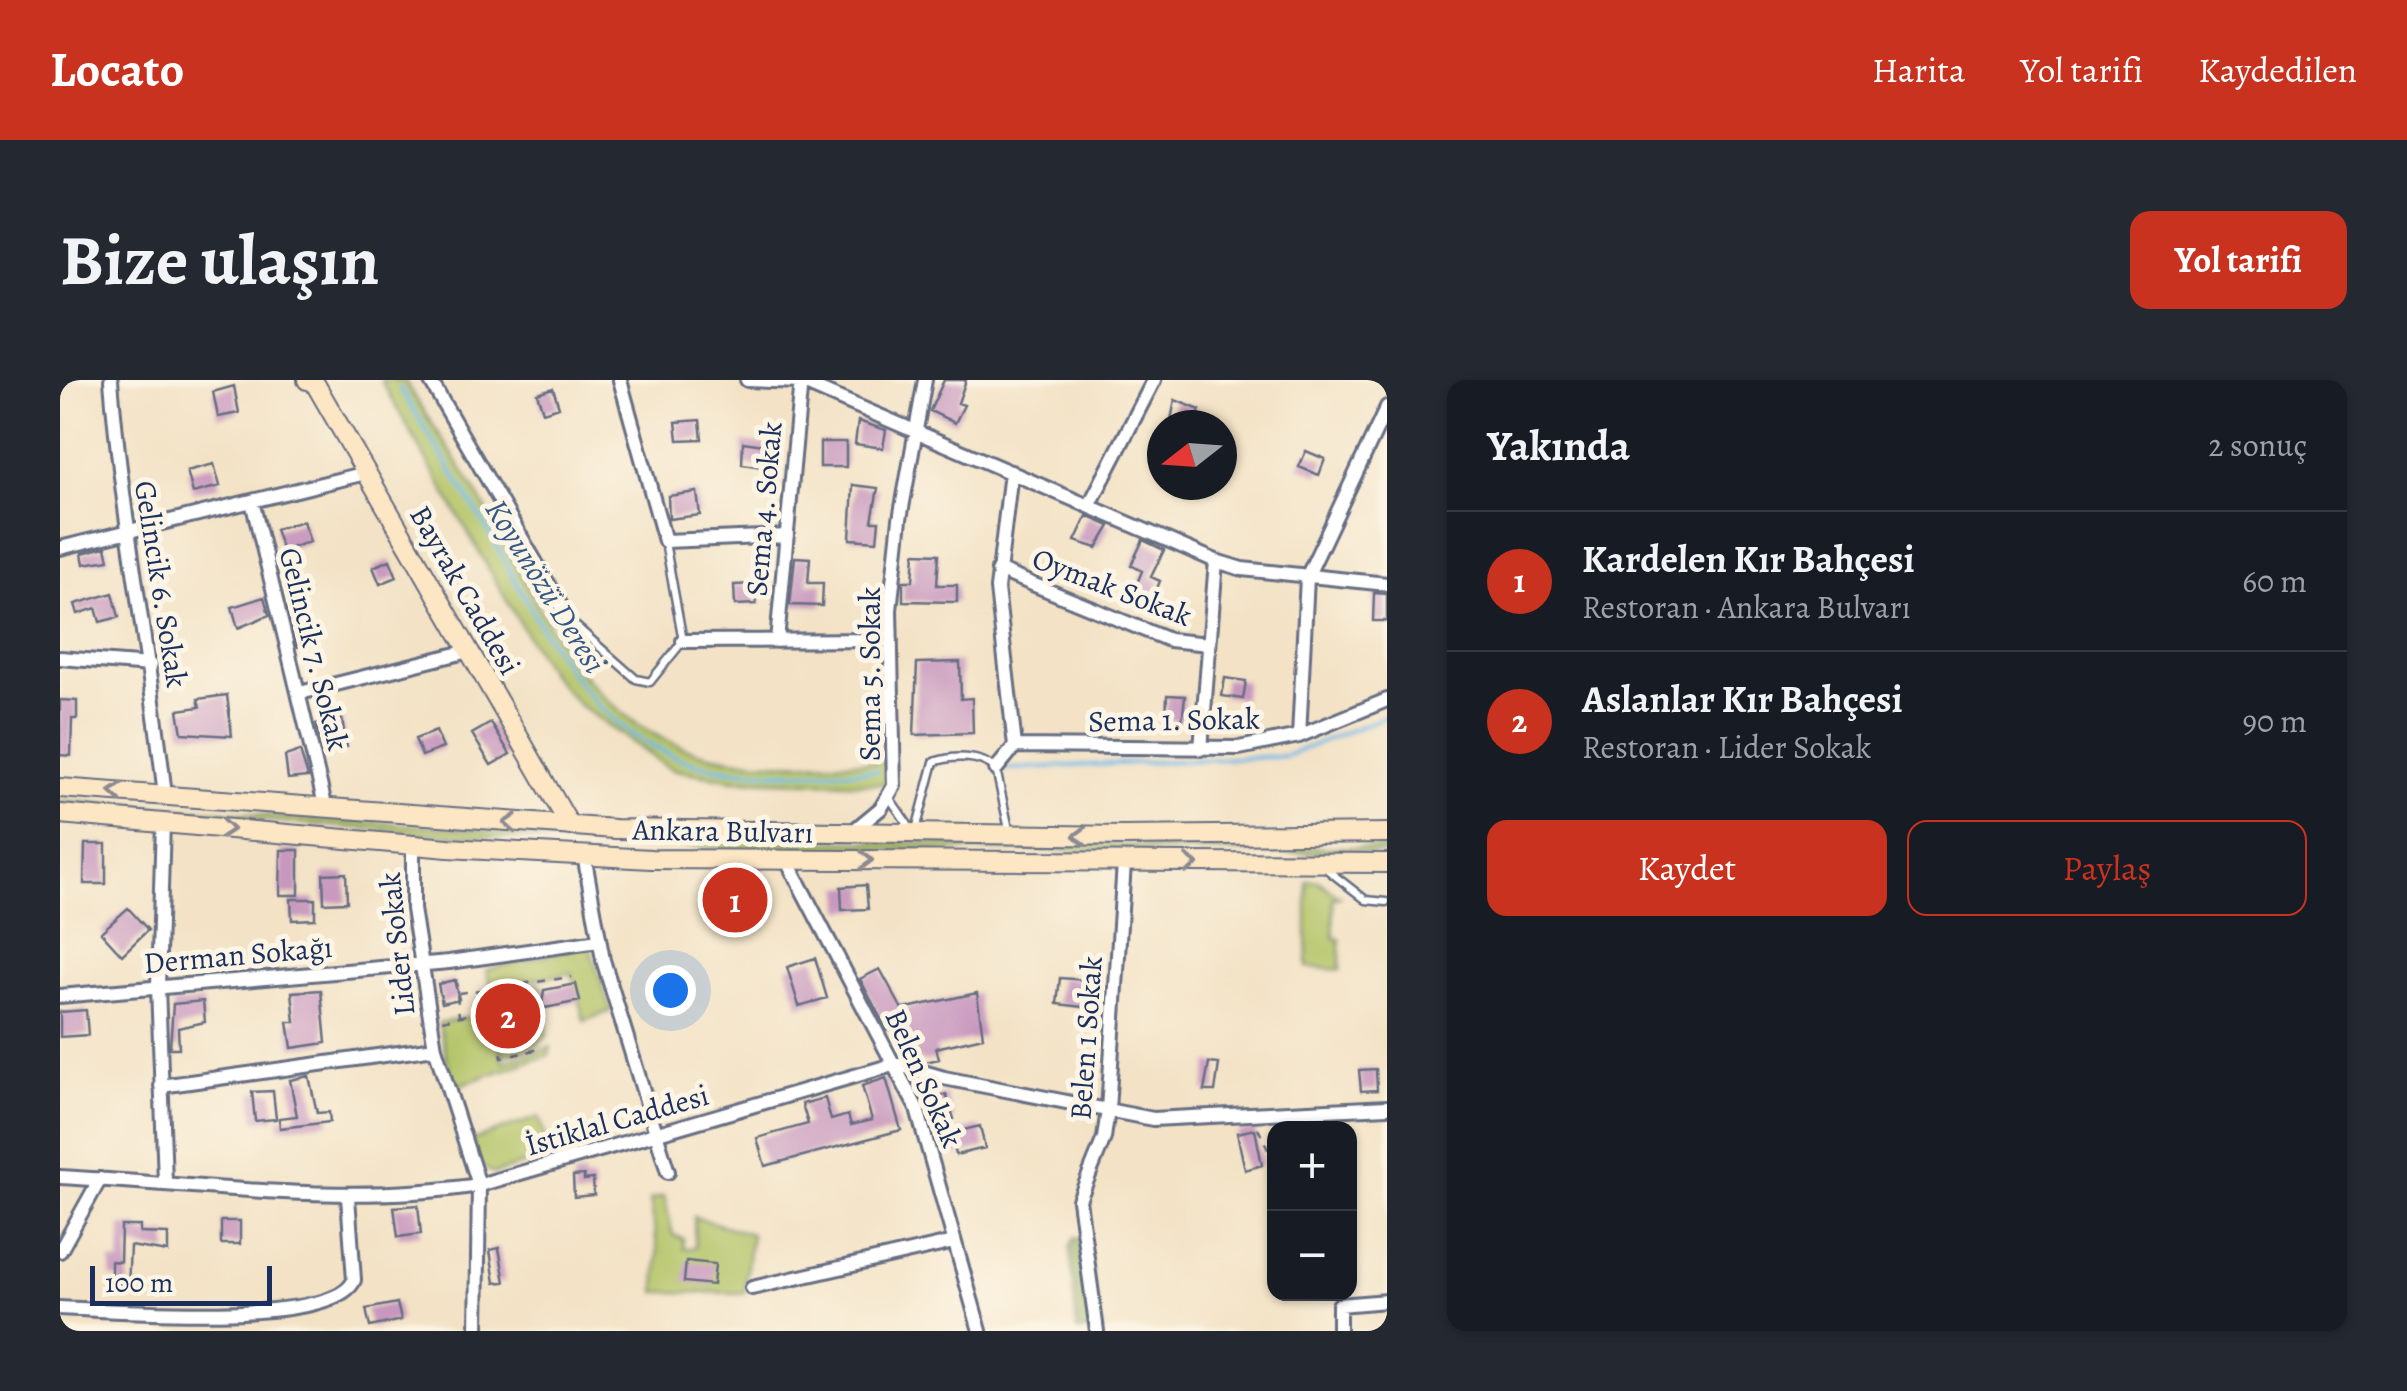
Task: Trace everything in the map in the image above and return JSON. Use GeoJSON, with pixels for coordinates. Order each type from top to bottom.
{"type":"FeatureCollection","features":[{"type":"Feature","properties":{"kind":"main road","name":"Bayrak Caddesi"},"geometry":{"type":"LineString","coordinates":[[313,380],[570,826]]}},
{"type":"Feature","properties":{"kind":"main road","name":"Ankara Bulvarı"},"geometry":{"type":"LineString","coordinates":[[60,788],[570,826],[1010,835],[1387,833]]}},
{"type":"Feature","properties":{"kind":"main road","name":"Ankara Bulvarı"},"geometry":{"type":"LineString","coordinates":[[60,814],[584,856],[1387,863]]}},
{"type":"Feature","properties":{"kind":"street","name":"Gelincik 6. Sokak"},"geometry":{"type":"LineString","coordinates":[[110,380],[164,796]]}},
{"type":"Feature","properties":{"kind":"street"},"geometry":{"type":"LineString","coordinates":[[430,380],[568,618]]}},
{"type":"Feature","properties":{"kind":"street"},"geometry":{"type":"LineString","coordinates":[[620,380],[664,541],[787,536]]}},
{"type":"Feature","properties":{"kind":"street"},"geometry":{"type":"LineString","coordinates":[[747,380],[801,381],[1216,561],[1242,569],[1387,584]]}},
{"type":"Feature","properties":{"kind":"street","name":"Sema 5. Sokak"},"geometry":{"type":"LineString","coordinates":[[851,833],[889,796],[896,754],[891,640],[900,519],[925,380]]}},
{"type":"Feature","properties":{"kind":"street"},"geometry":{"type":"LineString","coordinates":[[1089,506],[1154,380]]}},
{"type":"Feature","properties":{"kind":"street","name":"Sema 4. Sokak"},"geometry":{"type":"LineString","coordinates":[[777,641],[801,381]]}},
{"type":"Feature","properties":{"kind":"street"},"geometry":{"type":"LineString","coordinates":[[1299,736],[1306,577],[1387,407]]}},
{"type":"Feature","properties":{"kind":"street"},"geometry":{"type":"LineString","coordinates":[[996,768],[1015,746],[998,570],[1011,472]]}},
{"type":"Feature","properties":{"kind":"street"},"geometry":{"type":"LineString","coordinates":[[60,548],[366,473]]}},
{"type":"Feature","properties":{"kind":"street","name":"Gelincik 7. Sokak"},"geometry":{"type":"LineString","coordinates":[[252,501],[326,809]]}},
{"type":"Feature","properties":{"kind":"street"},"geometry":{"type":"LineString","coordinates":[[1201,748],[1216,561]]}},
{"type":"Feature","properties":{"kind":"street","name":"Oymak Sokak"},"geometry":{"type":"LineString","coordinates":[[998,570],[1169,640],[1209,644]]}},
{"type":"Feature","properties":{"kind":"street"},"geometry":{"type":"LineString","coordinates":[[683,641],[891,640]]}},
{"type":"Feature","properties":{"kind":"street"},"geometry":{"type":"LineString","coordinates":[[300,693],[469,651]]}},
{"type":"Feature","properties":{"kind":"street"},"geometry":{"type":"LineString","coordinates":[[60,658],[150,665]]}},
{"type":"Feature","properties":{"kind":"street","name":"Sema 1. Sokak"},"geometry":{"type":"LineString","coordinates":[[1015,746],[1239,748],[1299,736],[1387,700]]}},
{"type":"Feature","properties":{"kind":"street"},"geometry":{"type":"LineString","coordinates":[[163,823],[158,986],[165,1182]]}},
{"type":"Feature","properties":{"kind":"street","name":"Lider Sokak"},"geometry":{"type":"LineString","coordinates":[[413,845],[420,964],[435,1048],[480,1185],[478,1331]]}},
{"type":"Feature","properties":{"kind":"street"},"geometry":{"type":"LineString","coordinates":[[584,856],[598,941],[668,1172]]}},
{"type":"Feature","properties":{"kind":"street","name":"Belen Sokak"},"geometry":{"type":"LineString","coordinates":[[786,859],[896,1064],[926,1135],[980,1331]]}},
{"type":"Feature","properties":{"kind":"street","name":"Belen 1 Sokak"},"geometry":{"type":"LineString","coordinates":[[1097,1331],[1079,1200],[1104,1138],[1108,1110],[1124,863]]}},
{"type":"Feature","properties":{"kind":"street","name":"Derman Sokağı"},"geometry":{"type":"LineString","coordinates":[[60,996],[420,964],[598,941]]}},
{"type":"Feature","properties":{"kind":"street"},"geometry":{"type":"LineString","coordinates":[[161,1086],[435,1048]]}},
{"type":"Feature","properties":{"kind":"street"},"geometry":{"type":"LineString","coordinates":[[896,1064],[944,1078],[1152,1119],[1387,1107]]}},
{"type":"Feature","properties":{"kind":"street","name":"İstiklal Caddesi"},"geometry":{"type":"LineString","coordinates":[[60,1176],[348,1196],[422,1194],[480,1185],[896,1064]]}},
{"type":"Feature","properties":{"kind":"street"},"geometry":{"type":"LineString","coordinates":[[60,1250],[100,1179]]}},
{"type":"Feature","properties":{"kind":"street"},"geometry":{"type":"LineString","coordinates":[[60,1308],[221,1315],[281,1309],[342,1294],[354,1280],[348,1196]]}},
{"type":"Feature","properties":{"kind":"street"},"geometry":{"type":"LineString","coordinates":[[752,1288],[954,1242]]}},
{"type":"Feature","properties":{"kind":"street"},"geometry":{"type":"LineString","coordinates":[[1339,1331],[1339,1305],[1387,1301]]}},
{"type":"Feature","properties":{"kind":"lane"},"geometry":{"type":"LineString","coordinates":[[568,618],[641,682],[650,682],[683,641],[664,541]]}},
{"type":"Feature","properties":{"kind":"lane"},"geometry":{"type":"LineString","coordinates":[[914,834],[934,762],[981,760],[996,768],[1010,835]]}},
{"type":"Feature","properties":{"kind":"lane"},"geometry":{"type":"LineString","coordinates":[[889,796],[914,834]]}},
{"type":"Feature","properties":{"kind":"lane"},"geometry":{"type":"LineString","coordinates":[[1320,864],[1356,895],[1386,902]]}},
{"type":"Feature","properties":{"kind":"path"},"geometry":{"type":"LineString","coordinates":[[460,994],[571,977]]}},
{"type":"Feature","properties":{"kind":"path"},"geometry":{"type":"LineString","coordinates":[[456,979],[459,1016]]}},
{"type":"Feature","properties":{"kind":"path"},"geometry":{"type":"LineString","coordinates":[[491,989],[502,1058],[539,1048]]}},
{"type":"Feature","properties":{"kind":"path"},"geometry":{"type":"LineString","coordinates":[[430,1022],[494,1009]]}},
{"type":"Feature","properties":{"kind":"path"},"geometry":{"type":"LineString","coordinates":[[498,1032],[546,1024]]}},
{"type":"Feature","properties":{"kind":"path"},"geometry":{"type":"LineString","coordinates":[[1251,1114],[1267,1148]]}},
{"type":"Feature","properties":{"kind":"green space"},"geometry":{"type":"Polygon","coordinates":[[[381,380],[404,380],[473,486],[560,642],[609,702],[640,726],[701,753],[752,761],[881,762],[886,765],[884,784],[733,780],[670,769],[578,704],[550,673],[530,641],[381,380]]]}},
{"type":"Feature","properties":{"kind":"green space"},"geometry":{"type":"Polygon","coordinates":[[[60,800],[606,839],[1387,848],[1387,853],[717,848],[431,834],[60,804],[60,800]]]}},
{"type":"Feature","properties":{"kind":"green space"},"geometry":{"type":"Polygon","coordinates":[[[1307,881],[1318,881],[1340,897],[1333,898],[1340,970],[1307,967],[1307,881]]]}},
{"type":"Feature","properties":{"kind":"green space"},"geometry":{"type":"Polygon","coordinates":[[[589,945],[611,1011],[584,1021],[572,973],[491,986],[486,970],[589,945]]]}},
{"type":"Feature","properties":{"kind":"green space"},"geometry":{"type":"Polygon","coordinates":[[[539,984],[544,990],[543,1021],[500,1029],[493,992],[539,984]]]}},
{"type":"Feature","properties":{"kind":"green space"},"geometry":{"type":"Polygon","coordinates":[[[492,1012],[503,1062],[551,1047],[549,1055],[453,1087],[439,1023],[492,1012]]]}},
{"type":"Feature","properties":{"kind":"green space"},"geometry":{"type":"Polygon","coordinates":[[[546,1025],[547,1035],[536,1046],[504,1055],[501,1034],[546,1025]]]}},
{"type":"Feature","properties":{"kind":"green space"},"geometry":{"type":"Polygon","coordinates":[[[539,1117],[551,1156],[494,1174],[480,1165],[470,1141],[539,1117]]]}},
{"type":"Feature","properties":{"kind":"green space"},"geometry":{"type":"Polygon","coordinates":[[[664,1196],[673,1235],[683,1239],[684,1249],[695,1247],[694,1217],[751,1234],[744,1293],[656,1292],[658,1252],[650,1200],[664,1196]]]}},
{"type":"Feature","properties":{"kind":"green space"},"geometry":{"type":"Polygon","coordinates":[[[1075,1238],[1086,1241],[1102,1331],[1077,1331],[1070,1247],[1075,1238]]]}},
{"type":"Feature","properties":{"kind":"building"},"geometry":{"type":"Polygon","coordinates":[[[944,380],[966,380],[958,403],[964,405],[955,423],[930,411],[944,380]]]}},
{"type":"Feature","properties":{"kind":"building"},"geometry":{"type":"Polygon","coordinates":[[[234,386],[239,413],[218,417],[213,392],[234,386]]]}},
{"type":"Feature","properties":{"kind":"building"},"geometry":{"type":"Polygon","coordinates":[[[553,388],[559,407],[543,412],[537,393],[553,388]]]}},
{"type":"Feature","properties":{"kind":"building"},"geometry":{"type":"Polygon","coordinates":[[[1175,400],[1200,410],[1173,410],[1175,400]]]}},
{"type":"Feature","properties":{"kind":"building"},"geometry":{"type":"Polygon","coordinates":[[[700,420],[702,439],[678,440],[676,422],[700,420]]]}},
{"type":"Feature","properties":{"kind":"building"},"geometry":{"type":"Polygon","coordinates":[[[858,421],[886,430],[883,448],[855,444],[858,421]]]}},
{"type":"Feature","properties":{"kind":"building"},"geometry":{"type":"Polygon","coordinates":[[[743,442],[771,446],[770,468],[742,464],[743,442]]]}},
{"type":"Feature","properties":{"kind":"building"},"geometry":{"type":"Polygon","coordinates":[[[820,442],[846,442],[846,467],[820,467],[820,442]]]}},
{"type":"Feature","properties":{"kind":"building"},"geometry":{"type":"Polygon","coordinates":[[[1306,451],[1325,459],[1319,475],[1299,467],[1306,451]]]}},
{"type":"Feature","properties":{"kind":"building"},"geometry":{"type":"Polygon","coordinates":[[[214,464],[220,486],[193,493],[187,471],[214,464]]]}},
{"type":"Feature","properties":{"kind":"building"},"geometry":{"type":"Polygon","coordinates":[[[853,485],[878,488],[872,521],[879,521],[877,541],[850,539],[853,485]]]}},
{"type":"Feature","properties":{"kind":"building"},"geometry":{"type":"Polygon","coordinates":[[[697,492],[700,515],[669,519],[668,496],[697,492]]]}},
{"type":"Feature","properties":{"kind":"building"},"geometry":{"type":"Polygon","coordinates":[[[1087,516],[1110,526],[1097,548],[1075,541],[1087,516]]]}},
{"type":"Feature","properties":{"kind":"building"},"geometry":{"type":"Polygon","coordinates":[[[303,521],[310,542],[282,550],[275,529],[303,521]]]}},
{"type":"Feature","properties":{"kind":"building"},"geometry":{"type":"Polygon","coordinates":[[[1143,540],[1164,550],[1151,577],[1160,581],[1150,606],[1131,598],[1142,571],[1131,565],[1143,540]]]}},
{"type":"Feature","properties":{"kind":"building"},"geometry":{"type":"Polygon","coordinates":[[[106,547],[109,560],[84,564],[82,553],[106,547]]]}},
{"type":"Feature","properties":{"kind":"building"},"geometry":{"type":"Polygon","coordinates":[[[915,553],[939,554],[937,585],[957,585],[957,602],[903,601],[903,581],[913,581],[915,553]]]}},
{"type":"Feature","properties":{"kind":"building"},"geometry":{"type":"Polygon","coordinates":[[[795,557],[810,558],[808,583],[823,583],[822,606],[790,605],[795,557]]]}},
{"type":"Feature","properties":{"kind":"building"},"geometry":{"type":"Polygon","coordinates":[[[390,560],[397,577],[380,584],[373,567],[390,560]]]}},
{"type":"Feature","properties":{"kind":"building"},"geometry":{"type":"Polygon","coordinates":[[[755,584],[756,604],[735,605],[734,585],[755,584]]]}},
{"type":"Feature","properties":{"kind":"building"},"geometry":{"type":"Polygon","coordinates":[[[113,593],[119,617],[100,622],[96,608],[78,614],[75,604],[113,593]]]}},
{"type":"Feature","properties":{"kind":"building"},"geometry":{"type":"Polygon","coordinates":[[[1374,593],[1387,594],[1387,621],[1373,621],[1374,593]]]}},
{"type":"Feature","properties":{"kind":"building"},"geometry":{"type":"Polygon","coordinates":[[[264,597],[269,615],[238,628],[232,607],[264,597]]]}},
{"type":"Feature","properties":{"kind":"building"},"geometry":{"type":"Polygon","coordinates":[[[307,621],[312,643],[297,647],[292,625],[307,621]]]}},
{"type":"Feature","properties":{"kind":"building"},"geometry":{"type":"Polygon","coordinates":[[[960,662],[961,699],[972,698],[973,733],[914,735],[917,663],[960,662]]]}},
{"type":"Feature","properties":{"kind":"building"},"geometry":{"type":"Polygon","coordinates":[[[1225,678],[1246,681],[1243,699],[1222,696],[1225,678]]]}},
{"type":"Feature","properties":{"kind":"building"},"geometry":{"type":"Polygon","coordinates":[[[227,695],[232,736],[182,733],[178,710],[200,707],[198,699],[227,695]]]}},
{"type":"Feature","properties":{"kind":"building"},"geometry":{"type":"Polygon","coordinates":[[[1167,695],[1185,696],[1182,722],[1166,719],[1167,695]]]}},
{"type":"Feature","properties":{"kind":"building"},"geometry":{"type":"Polygon","coordinates":[[[60,700],[77,701],[77,719],[72,719],[71,756],[60,755],[60,700]]]}},
{"type":"Feature","properties":{"kind":"building"},"geometry":{"type":"Polygon","coordinates":[[[342,719],[347,747],[323,752],[316,724],[342,719]]]}},
{"type":"Feature","properties":{"kind":"building"},"geometry":{"type":"Polygon","coordinates":[[[491,723],[510,754],[491,765],[472,734],[491,723]]]}},
{"type":"Feature","properties":{"kind":"building"},"geometry":{"type":"Polygon","coordinates":[[[436,731],[443,748],[422,756],[415,739],[436,731]]]}},
{"type":"Feature","properties":{"kind":"building"},"geometry":{"type":"Polygon","coordinates":[[[300,751],[308,777],[288,779],[285,756],[300,751]]]}},
{"type":"Feature","properties":{"kind":"building"},"geometry":{"type":"Polygon","coordinates":[[[85,844],[106,844],[106,884],[84,884],[85,844]]]}},
{"type":"Feature","properties":{"kind":"building"},"geometry":{"type":"Polygon","coordinates":[[[281,850],[299,850],[299,895],[280,895],[281,850]]]}},
{"type":"Feature","properties":{"kind":"building"},"geometry":{"type":"Polygon","coordinates":[[[346,873],[347,902],[324,903],[323,874],[346,873]]]}},
{"type":"Feature","properties":{"kind":"building"},"geometry":{"type":"Polygon","coordinates":[[[866,885],[868,909],[842,910],[841,887],[866,885]]]}},
{"type":"Feature","properties":{"kind":"building"},"geometry":{"type":"Polygon","coordinates":[[[291,899],[315,899],[315,919],[292,920],[291,899]]]}},
{"type":"Feature","properties":{"kind":"building"},"geometry":{"type":"Polygon","coordinates":[[[128,908],[148,930],[122,955],[101,932],[128,908]]]}},
{"type":"Feature","properties":{"kind":"building"},"geometry":{"type":"Polygon","coordinates":[[[815,958],[827,998],[799,1006],[787,967],[815,958]]]}},
{"type":"Feature","properties":{"kind":"building"},"geometry":{"type":"Polygon","coordinates":[[[880,969],[902,1009],[977,993],[983,1037],[936,1048],[939,1059],[925,1062],[904,1056],[897,1028],[887,1030],[860,979],[880,969]]]}},
{"type":"Feature","properties":{"kind":"building"},"geometry":{"type":"Polygon","coordinates":[[[1060,978],[1085,980],[1084,1007],[1057,1004],[1060,978]]]}},
{"type":"Feature","properties":{"kind":"building"},"geometry":{"type":"Polygon","coordinates":[[[454,980],[459,999],[442,1003],[438,984],[454,980]]]}},
{"type":"Feature","properties":{"kind":"building"},"geometry":{"type":"Polygon","coordinates":[[[576,984],[580,1001],[545,1008],[542,1004],[544,990],[576,984]]]}},
{"type":"Feature","properties":{"kind":"building"},"geometry":{"type":"Polygon","coordinates":[[[321,990],[326,1043],[292,1048],[288,1022],[295,1022],[292,992],[321,990]]]}},
{"type":"Feature","properties":{"kind":"building"},"geometry":{"type":"Polygon","coordinates":[[[203,1001],[205,1022],[178,1028],[179,1048],[170,1048],[173,1004],[203,1001]]]}},
{"type":"Feature","properties":{"kind":"building"},"geometry":{"type":"Polygon","coordinates":[[[86,1010],[88,1035],[60,1037],[60,1012],[86,1010]]]}},
{"type":"Feature","properties":{"kind":"building"},"geometry":{"type":"Polygon","coordinates":[[[1209,1063],[1219,1064],[1215,1091],[1204,1091],[1209,1063]]]}},
{"type":"Feature","properties":{"kind":"building"},"geometry":{"type":"Polygon","coordinates":[[[1376,1069],[1377,1090],[1361,1091],[1359,1070],[1376,1069]]]}},
{"type":"Feature","properties":{"kind":"building"},"geometry":{"type":"Polygon","coordinates":[[[309,1076],[317,1113],[329,1112],[330,1122],[280,1128],[279,1118],[297,1116],[290,1080],[309,1076]]]}},
{"type":"Feature","properties":{"kind":"building"},"geometry":{"type":"Polygon","coordinates":[[[886,1078],[901,1130],[765,1166],[757,1138],[808,1124],[802,1104],[825,1098],[831,1120],[848,1115],[851,1125],[872,1120],[862,1086],[886,1078]]]}},
{"type":"Feature","properties":{"kind":"building"},"geometry":{"type":"Polygon","coordinates":[[[273,1091],[276,1119],[255,1121],[252,1092],[273,1091]]]}},
{"type":"Feature","properties":{"kind":"building"},"geometry":{"type":"Polygon","coordinates":[[[946,1094],[954,1119],[935,1125],[928,1100],[946,1094]]]}},
{"type":"Feature","properties":{"kind":"building"},"geometry":{"type":"Polygon","coordinates":[[[980,1126],[985,1148],[956,1155],[951,1133],[980,1126]]]}},
{"type":"Feature","properties":{"kind":"building"},"geometry":{"type":"Polygon","coordinates":[[[1255,1129],[1262,1165],[1245,1170],[1237,1133],[1255,1129]]]}},
{"type":"Feature","properties":{"kind":"building"},"geometry":{"type":"Polygon","coordinates":[[[584,1175],[584,1180],[593,1179],[594,1195],[574,1197],[573,1176],[584,1175]]]}},
{"type":"Feature","properties":{"kind":"building"},"geometry":{"type":"Polygon","coordinates":[[[418,1205],[421,1234],[398,1237],[394,1207],[418,1205]]]}},
{"type":"Feature","properties":{"kind":"building"},"geometry":{"type":"Polygon","coordinates":[[[221,1221],[240,1221],[240,1244],[221,1244],[221,1221]]]}},
{"type":"Feature","properties":{"kind":"building"},"geometry":{"type":"Polygon","coordinates":[[[121,1226],[140,1226],[140,1233],[168,1234],[168,1252],[130,1246],[128,1288],[119,1287],[120,1279],[111,1278],[111,1261],[120,1262],[121,1226]]]}},
{"type":"Feature","properties":{"kind":"building"},"geometry":{"type":"Polygon","coordinates":[[[499,1248],[505,1282],[495,1283],[490,1250],[499,1248]]]}},
{"type":"Feature","properties":{"kind":"building"},"geometry":{"type":"Polygon","coordinates":[[[686,1261],[715,1264],[713,1285],[684,1282],[686,1261]]]}},
{"type":"Feature","properties":{"kind":"building"},"geometry":{"type":"Polygon","coordinates":[[[397,1303],[401,1320],[370,1327],[366,1309],[397,1303]]]}},
{"type":"Feature","properties":{"kind":"waterway","name":"Koyunözü Deresi"},"geometry":{"type":"LineString","coordinates":[[400,388],[564,663],[616,722],[649,744],[709,767],[757,772],[877,771]]}},
{"type":"Feature","properties":{"kind":"waterway","name":"Koyunözü Deresi"},"geometry":{"type":"LineString","coordinates":[[1006,769],[1286,756],[1387,716]]}},
{"type":"Feature","properties":{"kind":"place","name":"Kardelen Kır Bahçesi"},"geometry":{"type":"Point","coordinates":[735,900]}},
{"type":"Feature","properties":{"kind":"place","name":"Aslanlar Kır Bahçesi"},"geometry":{"type":"Point","coordinates":[508,1016]}}]}
